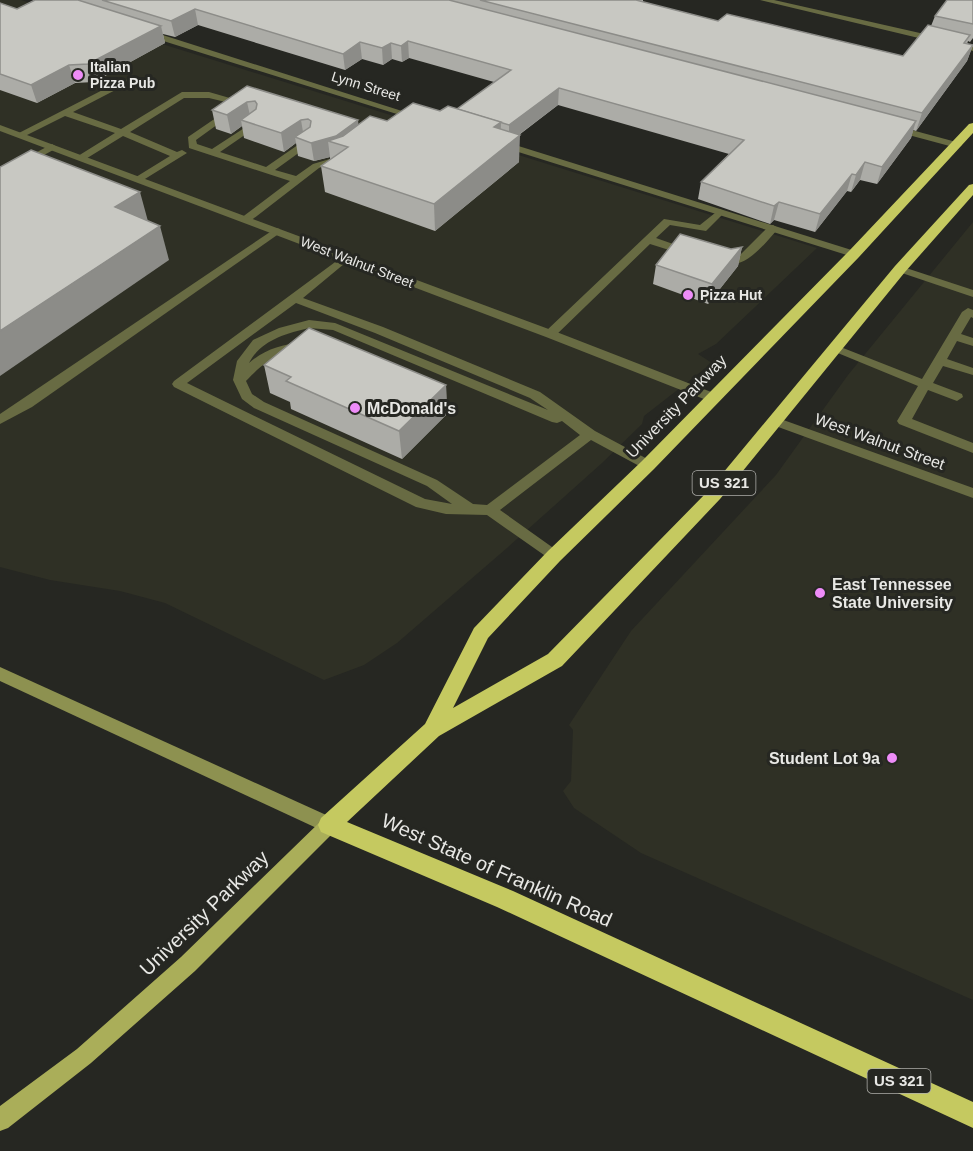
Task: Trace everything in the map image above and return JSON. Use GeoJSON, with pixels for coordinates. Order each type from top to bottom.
{"type":"FeatureCollection","features":[{"type":"Feature","properties":{"kind":"highway","name":"University Parkway"},"geometry":{"type":"LineString","coordinates":[[432,730],[481,633],[554,556],[648,465],[854,254],[973,126]]}},
{"type":"Feature","properties":{"kind":"highway","name":"University Parkway"},"geometry":{"type":"LineString","coordinates":[[329,825],[432,730],[555,660],[714,495],[900,269],[973,188]]}},
{"type":"Feature","properties":{"kind":"highway","name":"West State of Franklin Road"},"geometry":{"type":"LineString","coordinates":[[329,825],[505,898],[973,1115]]}},
{"type":"Feature","properties":{"kind":"main road","name":"West State of Franklin Road"},"geometry":{"type":"LineString","coordinates":[[0,674],[329,825]]}},
{"type":"Feature","properties":{"kind":"main road","name":"University Parkway"},"geometry":{"type":"LineString","coordinates":[[0,1120],[84,1056],[188,964],[329,825]]}},
{"type":"Feature","properties":{"kind":"street"},"geometry":{"type":"LineString","coordinates":[[764,0],[973,48]]}},
{"type":"Feature","properties":{"kind":"street","name":"Lynn Street"},"geometry":{"type":"LineString","coordinates":[[130,28],[425,120]]}},
{"type":"Feature","properties":{"kind":"street"},"geometry":{"type":"LineString","coordinates":[[20,135],[124,82]]}},
{"type":"Feature","properties":{"kind":"street"},"geometry":{"type":"LineString","coordinates":[[81,158],[182,96],[209,94],[246,100],[191,139],[192,146]]}},
{"type":"Feature","properties":{"kind":"street"},"geometry":{"type":"LineString","coordinates":[[63,112],[122,132],[178,156]]}},
{"type":"Feature","properties":{"kind":"street"},"geometry":{"type":"LineString","coordinates":[[214,152],[255,124]]}},
{"type":"Feature","properties":{"kind":"street"},"geometry":{"type":"LineString","coordinates":[[887,127],[957,145]]}},
{"type":"Feature","properties":{"kind":"street","name":"West Walnut Street"},"geometry":{"type":"LineString","coordinates":[[0,128],[550,334],[714,398]]}},
{"type":"Feature","properties":{"kind":"street"},"geometry":{"type":"LineString","coordinates":[[493,141],[854,254]]}},
{"type":"Feature","properties":{"kind":"street"},"geometry":{"type":"LineString","coordinates":[[268,170],[308,142]]}},
{"type":"Feature","properties":{"kind":"street"},"geometry":{"type":"LineString","coordinates":[[192,146],[297,180]]}},
{"type":"Feature","properties":{"kind":"street"},"geometry":{"type":"LineString","coordinates":[[140,179],[192,146]]}},
{"type":"Feature","properties":{"kind":"street"},"geometry":{"type":"LineString","coordinates":[[0,176],[52,147]]}},
{"type":"Feature","properties":{"kind":"street"},"geometry":{"type":"LineString","coordinates":[[245,220],[316,166],[342,159],[349,153]]}},
{"type":"Feature","properties":{"kind":"street"},"geometry":{"type":"LineString","coordinates":[[550,334],[668,221],[702,229],[720,212]]}},
{"type":"Feature","properties":{"kind":"street"},"geometry":{"type":"LineString","coordinates":[[647,239],[728,263],[741,260],[773,228]]}},
{"type":"Feature","properties":{"kind":"street"},"geometry":{"type":"LineString","coordinates":[[0,420],[27,404],[276,231]]}},
{"type":"Feature","properties":{"kind":"street"},"geometry":{"type":"LineString","coordinates":[[346,258],[178,384],[421,503],[446,509],[490,510],[554,556]]}},
{"type":"Feature","properties":{"kind":"street"},"geometry":{"type":"LineString","coordinates":[[900,269],[973,294]]}},
{"type":"Feature","properties":{"kind":"street"},"geometry":{"type":"LineString","coordinates":[[295,298],[379,330],[535,395],[590,434]]}},
{"type":"Feature","properties":{"kind":"street"},"geometry":{"type":"LineString","coordinates":[[973,314],[968,312],[956,336],[904,421],[973,448]]}},
{"type":"Feature","properties":{"kind":"street"},"geometry":{"type":"LineString","coordinates":[[470,510],[432,483],[259,405],[247,396],[239,380],[243,361],[256,343],[300,326],[309,324],[335,327],[514,399],[590,434],[648,465]]}},
{"type":"Feature","properties":{"kind":"street"},"geometry":{"type":"LineString","coordinates":[[956,336],[973,342]]}},
{"type":"Feature","properties":{"kind":"street"},"geometry":{"type":"LineString","coordinates":[[339,344],[374,343]]}},
{"type":"Feature","properties":{"kind":"street"},"geometry":{"type":"LineString","coordinates":[[239,380],[256,363],[276,350],[316,345]]}},
{"type":"Feature","properties":{"kind":"street"},"geometry":{"type":"LineString","coordinates":[[834,349],[957,397]]}},
{"type":"Feature","properties":{"kind":"street"},"geometry":{"type":"LineString","coordinates":[[941,361],[971,372]]}},
{"type":"Feature","properties":{"kind":"street","name":"West Walnut Street"},"geometry":{"type":"LineString","coordinates":[[775,421],[973,493]]}},
{"type":"Feature","properties":{"kind":"street"},"geometry":{"type":"LineString","coordinates":[[490,510],[590,434]]}},
{"type":"Feature","properties":{"kind":"shaded area"},"geometry":{"type":"Polygon","coordinates":[[[0,0],[21,0],[817,248],[716,344],[698,354],[712,363],[644,416],[642,424],[602,463],[507,548],[397,643],[364,665],[324,680],[165,603],[120,591],[50,580],[0,567],[0,0]]]}},
{"type":"Feature","properties":{"kind":"shaded area","name":"East Tennessee State University"},"geometry":{"type":"Polygon","coordinates":[[[973,222],[973,1000],[641,853],[574,808],[563,791],[571,781],[573,730],[569,725],[631,631],[776,475],[848,375],[973,222]]]}},
{"type":"Feature","properties":{"kind":"building"},"geometry":{"type":"Polygon","coordinates":[[[35,0],[78,0],[161,26],[88,64],[69,65],[31,85],[0,74],[0,3],[17,9],[35,0]]]}},
{"type":"Feature","properties":{"kind":"building"},"geometry":{"type":"Polygon","coordinates":[[[102,0],[449,0],[916,121],[882,167],[865,162],[856,175],[852,174],[820,214],[779,202],[774,206],[701,182],[744,140],[559,88],[509,125],[457,109],[511,70],[408,41],[401,46],[391,43],[382,48],[360,42],[343,54],[195,9],[171,21],[102,0]]]}},
{"type":"Feature","properties":{"kind":"building"},"geometry":{"type":"Polygon","coordinates":[[[480,0],[636,0],[718,21],[727,14],[903,56],[928,25],[970,35],[964,43],[973,45],[922,113],[480,0]]]}},
{"type":"Feature","properties":{"kind":"building"},"geometry":{"type":"Polygon","coordinates":[[[947,0],[973,0],[973,24],[935,16],[947,0]]]}},
{"type":"Feature","properties":{"kind":"building"},"geometry":{"type":"Polygon","coordinates":[[[247,86],[358,120],[336,136],[311,143],[295,137],[310,127],[311,121],[308,119],[301,120],[281,133],[241,120],[256,109],[255,101],[247,102],[227,115],[212,110],[247,86]]]}},
{"type":"Feature","properties":{"kind":"building"},"geometry":{"type":"Polygon","coordinates":[[[413,103],[440,111],[448,106],[501,122],[494,127],[520,135],[434,204],[321,166],[348,147],[328,141],[343,136],[370,116],[387,121],[413,103]]]}},
{"type":"Feature","properties":{"kind":"building"},"geometry":{"type":"Polygon","coordinates":[[[31,150],[140,192],[115,207],[160,226],[0,331],[0,167],[31,150]]]}},
{"type":"Feature","properties":{"kind":"building"},"geometry":{"type":"Polygon","coordinates":[[[680,234],[731,249],[742,247],[712,284],[656,265],[680,234]]]}},
{"type":"Feature","properties":{"kind":"building"},"geometry":{"type":"Polygon","coordinates":[[[309,328],[446,385],[399,431],[286,381],[291,377],[264,365],[309,328]]]}},
{"type":"Feature","properties":{"kind":"place","name":"Italian Pizza Pub"},"geometry":{"type":"Point","coordinates":[78,75]}},
{"type":"Feature","properties":{"kind":"place","name":"Pizza Hut"},"geometry":{"type":"Point","coordinates":[688,295]}},
{"type":"Feature","properties":{"kind":"place","name":"McDonald's"},"geometry":{"type":"Point","coordinates":[355,408]}},
{"type":"Feature","properties":{"kind":"place","name":"East Tennessee State University"},"geometry":{"type":"Point","coordinates":[820,593]}},
{"type":"Feature","properties":{"kind":"place","name":"Student Lot 9a"},"geometry":{"type":"Point","coordinates":[892,758]}}]}
